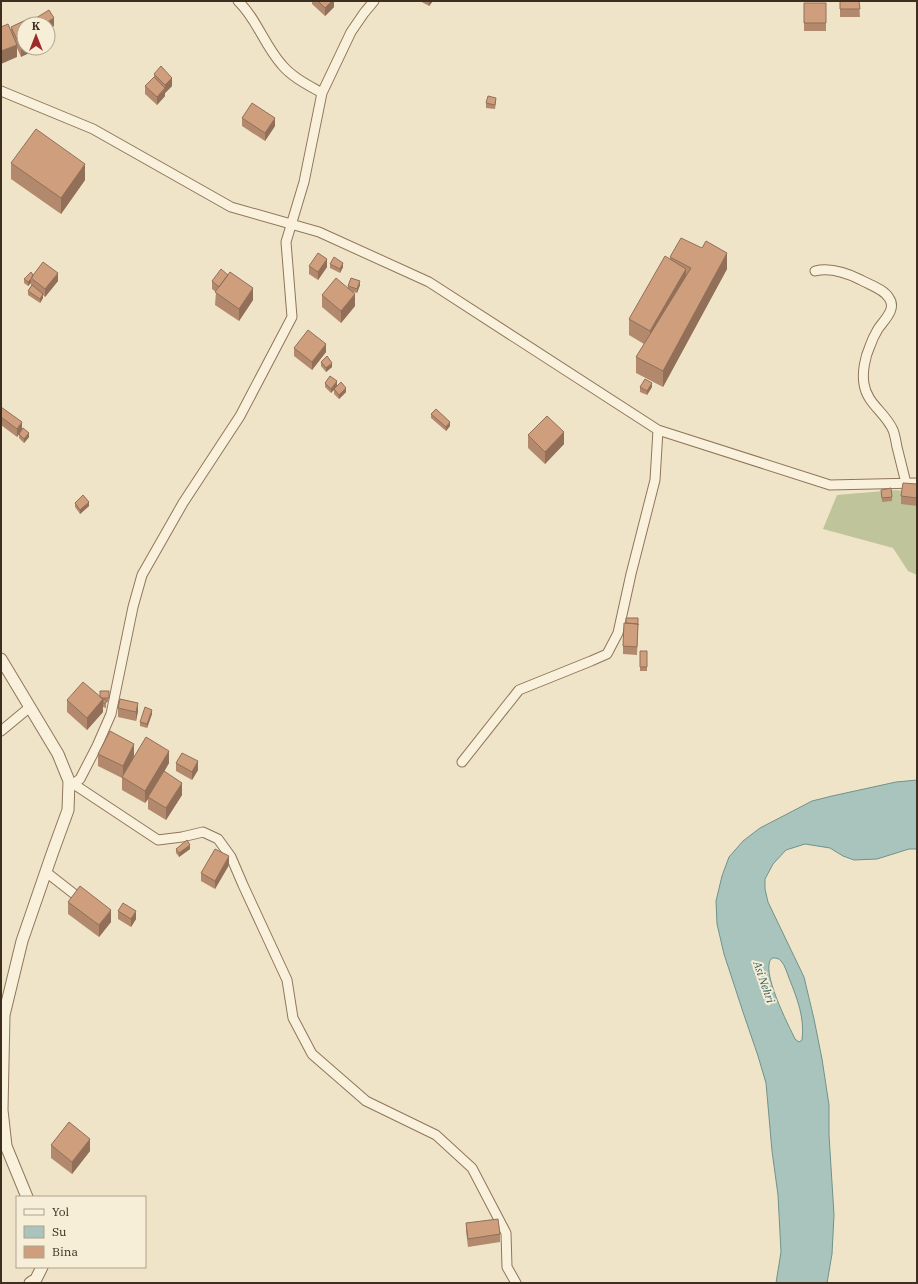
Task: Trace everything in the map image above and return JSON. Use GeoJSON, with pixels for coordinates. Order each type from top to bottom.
{"type":"FeatureCollection","features":[{"type":"Feature","properties":{"kind":"street"},"geometry":{"type":"LineString","coordinates":[[238,1],[252,17],[263,37],[282,65],[299,80],[322,93]]}},
{"type":"Feature","properties":{"kind":"street"},"geometry":{"type":"LineString","coordinates":[[71,782],[80,779],[111,714],[133,607],[142,575],[183,503],[240,416],[292,317],[286,242],[304,182],[322,93],[351,32],[374,1]]}},
{"type":"Feature","properties":{"kind":"street"},"geometry":{"type":"LineString","coordinates":[[1,91],[93,129],[231,207],[319,232],[429,282],[658,430],[830,485],[917,483]]}},
{"type":"Feature","properties":{"kind":"street"},"geometry":{"type":"LineString","coordinates":[[815,271],[821,269],[835,270],[849,274],[886,294],[891,299],[892,306],[889,314],[877,330],[869,346],[863,381],[865,392],[887,419],[893,430],[906,483]]}},
{"type":"Feature","properties":{"kind":"street"},"geometry":{"type":"LineString","coordinates":[[462,762],[519,690],[591,662],[607,654],[618,633],[631,574],[655,480],[658,430]]}},
{"type":"Feature","properties":{"kind":"street"},"geometry":{"type":"LineString","coordinates":[[1,659],[58,754],[71,782],[68,810],[22,941],[4,1015],[2,1110],[6,1146],[27,1196]]}},
{"type":"Feature","properties":{"kind":"street"},"geometry":{"type":"LineString","coordinates":[[1,731],[30,707]]}},
{"type":"Feature","properties":{"kind":"street"},"geometry":{"type":"LineString","coordinates":[[71,782],[158,840],[204,832],[218,839],[231,857],[287,980],[293,1018],[312,1054],[366,1100],[436,1136],[472,1168],[506,1233],[507,1268],[516,1283]]}},
{"type":"Feature","properties":{"kind":"street"},"geometry":{"type":"LineString","coordinates":[[46,872],[78,897]]}},
{"type":"Feature","properties":{"kind":"street"},"geometry":{"type":"LineString","coordinates":[[30,1283],[36,1279],[42,1268]]}},
{"type":"Feature","properties":{"kind":"green space"},"geometry":{"type":"Polygon","coordinates":[[[895,490],[917,492],[917,575],[908,571],[893,548],[823,529],[837,495],[895,490]]]}},
{"type":"Feature","properties":{"kind":"water","name":"Asi Nehri"},"geometry":{"type":"Polygon","coordinates":[[[917,780],[917,849],[909,849],[877,859],[854,860],[843,856],[830,848],[805,844],[786,850],[773,864],[765,879],[765,889],[768,902],[804,977],[814,1019],[829,1105],[829,1135],[834,1215],[832,1254],[827,1283],[776,1283],[781,1252],[778,1195],[772,1151],[766,1083],[724,954],[717,924],[716,901],[722,876],[729,857],[743,841],[760,828],[812,801],[896,782],[917,780]],[[772,958],[769,964],[769,973],[776,998],[795,1039],[799,1042],[802,1040],[803,1032],[797,1001],[784,965],[779,959],[772,958]]]}},
{"type":"Feature","properties":{"kind":"building"},"geometry":{"type":"Polygon","coordinates":[[[318,1],[332,1],[325,8],[318,1]]]}},
{"type":"Feature","properties":{"kind":"building"},"geometry":{"type":"Polygon","coordinates":[[[840,1],[859,1],[860,9],[840,9],[840,1]]]}},
{"type":"Feature","properties":{"kind":"building"},"geometry":{"type":"Polygon","coordinates":[[[804,3],[826,3],[826,23],[804,23],[804,3]]]}},
{"type":"Feature","properties":{"kind":"building"},"geometry":{"type":"Polygon","coordinates":[[[49,10],[53,16],[39,16],[49,10]]]}},
{"type":"Feature","properties":{"kind":"building"},"geometry":{"type":"Polygon","coordinates":[[[8,24],[16,45],[1,51],[1,27],[8,24]]]}},
{"type":"Feature","properties":{"kind":"building"},"geometry":{"type":"Polygon","coordinates":[[[16,25],[16,38],[11,27],[16,25]]]}},
{"type":"Feature","properties":{"kind":"building"},"geometry":{"type":"Polygon","coordinates":[[[161,66],[172,78],[165,85],[154,74],[161,66]]]}},
{"type":"Feature","properties":{"kind":"building"},"geometry":{"type":"Polygon","coordinates":[[[154,77],[165,88],[157,97],[145,86],[154,77]]]}},
{"type":"Feature","properties":{"kind":"building"},"geometry":{"type":"Polygon","coordinates":[[[488,96],[496,98],[495,105],[486,103],[488,96]]]}},
{"type":"Feature","properties":{"kind":"building"},"geometry":{"type":"Polygon","coordinates":[[[252,103],[275,118],[265,133],[242,118],[252,103]]]}},
{"type":"Feature","properties":{"kind":"building"},"geometry":{"type":"Polygon","coordinates":[[[36,129],[85,164],[61,198],[11,163],[36,129]]]}},
{"type":"Feature","properties":{"kind":"building"},"geometry":{"type":"Polygon","coordinates":[[[681,238],[702,248],[706,241],[727,253],[663,371],[636,357],[691,268],[670,257],[681,238]]]}},
{"type":"Feature","properties":{"kind":"building"},"geometry":{"type":"Polygon","coordinates":[[[318,253],[327,259],[318,272],[309,266],[318,253]]]}},
{"type":"Feature","properties":{"kind":"building"},"geometry":{"type":"Polygon","coordinates":[[[665,256],[686,269],[650,331],[629,319],[665,256]]]}},
{"type":"Feature","properties":{"kind":"building"},"geometry":{"type":"Polygon","coordinates":[[[334,257],[343,263],[340,269],[330,264],[334,257]]]}},
{"type":"Feature","properties":{"kind":"building"},"geometry":{"type":"Polygon","coordinates":[[[43,262],[58,273],[45,289],[31,278],[43,262]]]}},
{"type":"Feature","properties":{"kind":"building"},"geometry":{"type":"Polygon","coordinates":[[[221,269],[228,275],[219,287],[212,281],[221,269]]]}},
{"type":"Feature","properties":{"kind":"building"},"geometry":{"type":"Polygon","coordinates":[[[31,272],[33,275],[28,282],[24,279],[31,272]]]}},
{"type":"Feature","properties":{"kind":"building"},"geometry":{"type":"Polygon","coordinates":[[[230,272],[253,288],[239,309],[215,292],[230,272]]]}},
{"type":"Feature","properties":{"kind":"building"},"geometry":{"type":"Polygon","coordinates":[[[336,278],[355,294],[341,311],[322,295],[336,278]]]}},
{"type":"Feature","properties":{"kind":"building"},"geometry":{"type":"Polygon","coordinates":[[[351,278],[360,281],[357,289],[348,286],[351,278]]]}},
{"type":"Feature","properties":{"kind":"building"},"geometry":{"type":"Polygon","coordinates":[[[32,285],[43,294],[40,299],[28,291],[32,285]]]}},
{"type":"Feature","properties":{"kind":"building"},"geometry":{"type":"Polygon","coordinates":[[[308,330],[326,344],[312,362],[294,348],[308,330]]]}},
{"type":"Feature","properties":{"kind":"building"},"geometry":{"type":"Polygon","coordinates":[[[327,356],[332,363],[326,368],[321,362],[327,356]]]}},
{"type":"Feature","properties":{"kind":"building"},"geometry":{"type":"Polygon","coordinates":[[[330,376],[337,381],[331,389],[325,383],[330,376]]]}},
{"type":"Feature","properties":{"kind":"building"},"geometry":{"type":"Polygon","coordinates":[[[645,379],[652,383],[647,391],[640,387],[645,379]]]}},
{"type":"Feature","properties":{"kind":"building"},"geometry":{"type":"Polygon","coordinates":[[[341,382],[346,388],[339,395],[334,389],[341,382]]]}},
{"type":"Feature","properties":{"kind":"building"},"geometry":{"type":"Polygon","coordinates":[[[1,407],[22,422],[17,429],[1,417],[1,407]]]}},
{"type":"Feature","properties":{"kind":"building"},"geometry":{"type":"Polygon","coordinates":[[[436,409],[450,422],[446,427],[431,414],[436,409]]]}},
{"type":"Feature","properties":{"kind":"building"},"geometry":{"type":"Polygon","coordinates":[[[547,416],[564,432],[545,452],[528,435],[547,416]]]}},
{"type":"Feature","properties":{"kind":"building"},"geometry":{"type":"Polygon","coordinates":[[[23,428],[29,433],[24,439],[19,434],[23,428]]]}},
{"type":"Feature","properties":{"kind":"building"},"geometry":{"type":"Polygon","coordinates":[[[903,483],[917,484],[917,498],[901,496],[903,483]]]}},
{"type":"Feature","properties":{"kind":"building"},"geometry":{"type":"Polygon","coordinates":[[[891,488],[892,497],[882,498],[881,490],[891,488]]]}},
{"type":"Feature","properties":{"kind":"building"},"geometry":{"type":"Polygon","coordinates":[[[83,495],[89,502],[80,510],[75,503],[83,495]]]}},
{"type":"Feature","properties":{"kind":"building"},"geometry":{"type":"Polygon","coordinates":[[[626,618],[638,618],[638,624],[626,623],[626,618]]]}},
{"type":"Feature","properties":{"kind":"building"},"geometry":{"type":"Polygon","coordinates":[[[624,623],[638,624],[637,647],[623,646],[624,623]]]}},
{"type":"Feature","properties":{"kind":"building"},"geometry":{"type":"Polygon","coordinates":[[[640,651],[647,651],[647,667],[640,667],[640,651]]]}},
{"type":"Feature","properties":{"kind":"building"},"geometry":{"type":"Polygon","coordinates":[[[83,682],[103,699],[87,718],[67,700],[83,682]]]}},
{"type":"Feature","properties":{"kind":"building"},"geometry":{"type":"Polygon","coordinates":[[[100,691],[109,691],[109,698],[101,698],[100,691]]]}},
{"type":"Feature","properties":{"kind":"building"},"geometry":{"type":"Polygon","coordinates":[[[120,699],[138,703],[136,712],[118,708],[120,699]]]}},
{"type":"Feature","properties":{"kind":"building"},"geometry":{"type":"Polygon","coordinates":[[[145,707],[152,710],[147,724],[140,722],[145,707]]]}},
{"type":"Feature","properties":{"kind":"building"},"geometry":{"type":"Polygon","coordinates":[[[110,731],[134,744],[123,766],[98,754],[110,731]]]}},
{"type":"Feature","properties":{"kind":"building"},"geometry":{"type":"Polygon","coordinates":[[[146,737],[169,751],[145,791],[122,777],[146,737]]]}},
{"type":"Feature","properties":{"kind":"building"},"geometry":{"type":"Polygon","coordinates":[[[182,753],[198,761],[192,772],[176,763],[182,753]]]}},
{"type":"Feature","properties":{"kind":"building"},"geometry":{"type":"Polygon","coordinates":[[[164,771],[182,783],[166,808],[148,797],[164,771]]]}},
{"type":"Feature","properties":{"kind":"building"},"geometry":{"type":"Polygon","coordinates":[[[187,840],[190,845],[179,853],[176,849],[187,840]]]}},
{"type":"Feature","properties":{"kind":"building"},"geometry":{"type":"Polygon","coordinates":[[[215,849],[229,856],[215,881],[201,873],[215,849]]]}},
{"type":"Feature","properties":{"kind":"building"},"geometry":{"type":"Polygon","coordinates":[[[80,886],[111,910],[99,925],[68,902],[80,886]]]}},
{"type":"Feature","properties":{"kind":"building"},"geometry":{"type":"Polygon","coordinates":[[[123,903],[136,911],[131,919],[118,911],[123,903]]]}},
{"type":"Feature","properties":{"kind":"building"},"geometry":{"type":"Polygon","coordinates":[[[69,1122],[90,1139],[72,1162],[51,1145],[69,1122]]]}},
{"type":"Feature","properties":{"kind":"building"},"geometry":{"type":"Polygon","coordinates":[[[498,1219],[500,1234],[468,1239],[466,1223],[498,1219]]]}}]}
